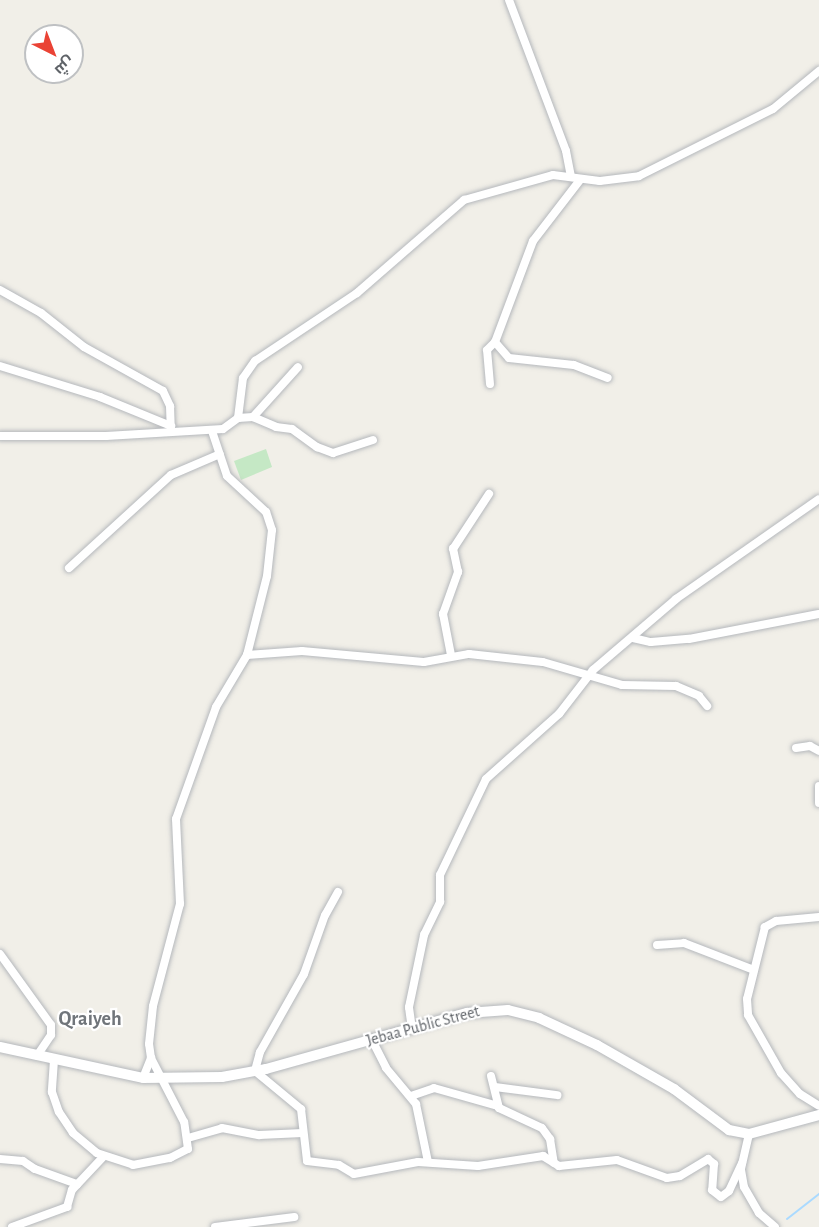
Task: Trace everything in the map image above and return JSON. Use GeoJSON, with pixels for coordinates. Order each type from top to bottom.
{"type":"FeatureCollection","features":[{"type":"Feature","properties":{"kind":"main road","name":"Jebaa Public Street"},"geometry":{"type":"LineString","coordinates":[[0,1047],[54,1060],[163,1080],[255,1071],[488,1009],[508,1010],[539,1018],[657,1079],[729,1130],[749,1134]]}},
{"type":"Feature","properties":{"kind":"main road"},"geometry":{"type":"LineString","coordinates":[[749,1134],[819,1114]]}},
{"type":"Feature","properties":{"kind":"street"},"geometry":{"type":"LineString","coordinates":[[510,0],[562,142],[571,177]]}},
{"type":"Feature","properties":{"kind":"street"},"geometry":{"type":"LineString","coordinates":[[238,418],[243,378],[255,361],[357,292],[464,200],[539,177],[571,177],[580,180],[627,179],[656,169],[773,109],[819,71]]}},
{"type":"Feature","properties":{"kind":"street"},"geometry":{"type":"LineString","coordinates":[[490,384],[487,350],[495,342],[533,241],[580,180]]}},
{"type":"Feature","properties":{"kind":"street"},"geometry":{"type":"LineString","coordinates":[[0,290],[41,313],[84,347],[163,391],[170,406],[171,429]]}},
{"type":"Feature","properties":{"kind":"street"},"geometry":{"type":"LineString","coordinates":[[495,342],[509,358],[574,365],[608,378]]}},
{"type":"Feature","properties":{"kind":"street"},"geometry":{"type":"LineString","coordinates":[[0,366],[100,397],[171,429]]}},
{"type":"Feature","properties":{"kind":"street"},"geometry":{"type":"LineString","coordinates":[[253,417],[298,367]]}},
{"type":"Feature","properties":{"kind":"street"},"geometry":{"type":"LineString","coordinates":[[0,435],[106,436],[171,429],[212,431],[238,418],[253,417],[294,430],[328,452],[373,440]]}},
{"type":"Feature","properties":{"kind":"street"},"geometry":{"type":"LineString","coordinates":[[144,1078],[151,1058],[153,1006],[180,904],[176,819],[216,707],[247,655],[267,576],[272,530],[266,512],[227,476],[212,431]]}},
{"type":"Feature","properties":{"kind":"street"},"geometry":{"type":"LineString","coordinates":[[69,568],[171,475],[219,454]]}},
{"type":"Feature","properties":{"kind":"street"},"geometry":{"type":"LineString","coordinates":[[451,655],[443,620],[450,588],[458,572],[453,549],[489,494]]}},
{"type":"Feature","properties":{"kind":"street"},"geometry":{"type":"LineString","coordinates":[[412,1029],[409,1007],[424,935],[440,902],[440,875],[476,794],[496,768],[559,714],[588,675],[700,580],[783,528],[819,500]]}},
{"type":"Feature","properties":{"kind":"street"},"geometry":{"type":"LineString","coordinates":[[633,638],[651,642],[689,639],[819,614]]}},
{"type":"Feature","properties":{"kind":"street"},"geometry":{"type":"LineString","coordinates":[[247,655],[302,651],[424,662],[451,655],[543,662],[622,685],[676,686],[699,696],[707,706]]}},
{"type":"Feature","properties":{"kind":"street"},"geometry":{"type":"LineString","coordinates":[[796,748],[810,746],[819,751]]}},
{"type":"Feature","properties":{"kind":"street"},"geometry":{"type":"LineString","coordinates":[[819,786],[819,803]]}},
{"type":"Feature","properties":{"kind":"street"},"geometry":{"type":"LineString","coordinates":[[338,892],[325,915],[304,974],[260,1052],[255,1071],[298,1105],[307,1161],[339,1165],[354,1174],[428,1162],[478,1166],[543,1156],[554,1163],[578,1165],[617,1160],[667,1178],[680,1176],[710,1160],[714,1164],[712,1188],[721,1197],[729,1191],[742,1163]]}},
{"type":"Feature","properties":{"kind":"street"},"geometry":{"type":"LineString","coordinates":[[819,917],[767,924],[762,931],[747,995],[748,1016],[787,1081],[819,1106]]}},
{"type":"Feature","properties":{"kind":"street"},"geometry":{"type":"LineString","coordinates":[[657,945],[684,943],[754,970]]}},
{"type":"Feature","properties":{"kind":"street"},"geometry":{"type":"LineString","coordinates":[[0,954],[51,1024],[51,1035],[37,1056]]}},
{"type":"Feature","properties":{"kind":"street"},"geometry":{"type":"LineString","coordinates":[[372,1040],[386,1068],[411,1096],[420,1113],[428,1162]]}},
{"type":"Feature","properties":{"kind":"street"},"geometry":{"type":"LineString","coordinates":[[54,1060],[52,1092],[59,1112],[73,1133],[103,1156],[128,1165],[160,1160],[184,1151],[188,1138],[151,1058]]}},
{"type":"Feature","properties":{"kind":"street"},"geometry":{"type":"LineString","coordinates":[[491,1076],[498,1106]]}},
{"type":"Feature","properties":{"kind":"street"},"geometry":{"type":"LineString","coordinates":[[495,1087],[557,1095]]}},
{"type":"Feature","properties":{"kind":"street"},"geometry":{"type":"LineString","coordinates":[[411,1096],[434,1088],[498,1106],[542,1128],[550,1139],[554,1163]]}},
{"type":"Feature","properties":{"kind":"street"},"geometry":{"type":"LineString","coordinates":[[188,1138],[222,1128],[259,1135],[303,1133]]}},
{"type":"Feature","properties":{"kind":"street"},"geometry":{"type":"LineString","coordinates":[[749,1134],[741,1177],[748,1197],[775,1227]]}},
{"type":"Feature","properties":{"kind":"street"},"geometry":{"type":"LineString","coordinates":[[12,1227],[65,1209],[77,1185],[103,1156]]}},
{"type":"Feature","properties":{"kind":"street"},"geometry":{"type":"LineString","coordinates":[[0,1159],[23,1161],[35,1169],[77,1185]]}},
{"type":"Feature","properties":{"kind":"street"},"geometry":{"type":"LineString","coordinates":[[215,1227],[294,1217]]}},
{"type":"Feature","properties":{"kind":"green space"},"geometry":{"type":"Polygon","coordinates":[[[266,449],[272,467],[241,480],[234,461],[266,449]]]}},
{"type":"Feature","properties":{"kind":"waterway"},"geometry":{"type":"LineString","coordinates":[[787,1219],[819,1194]]}},
{"type":"Feature","properties":{"kind":"district","name":"Qraiyeh"},"geometry":{"type":"Point","coordinates":[90,1019]}}]}
